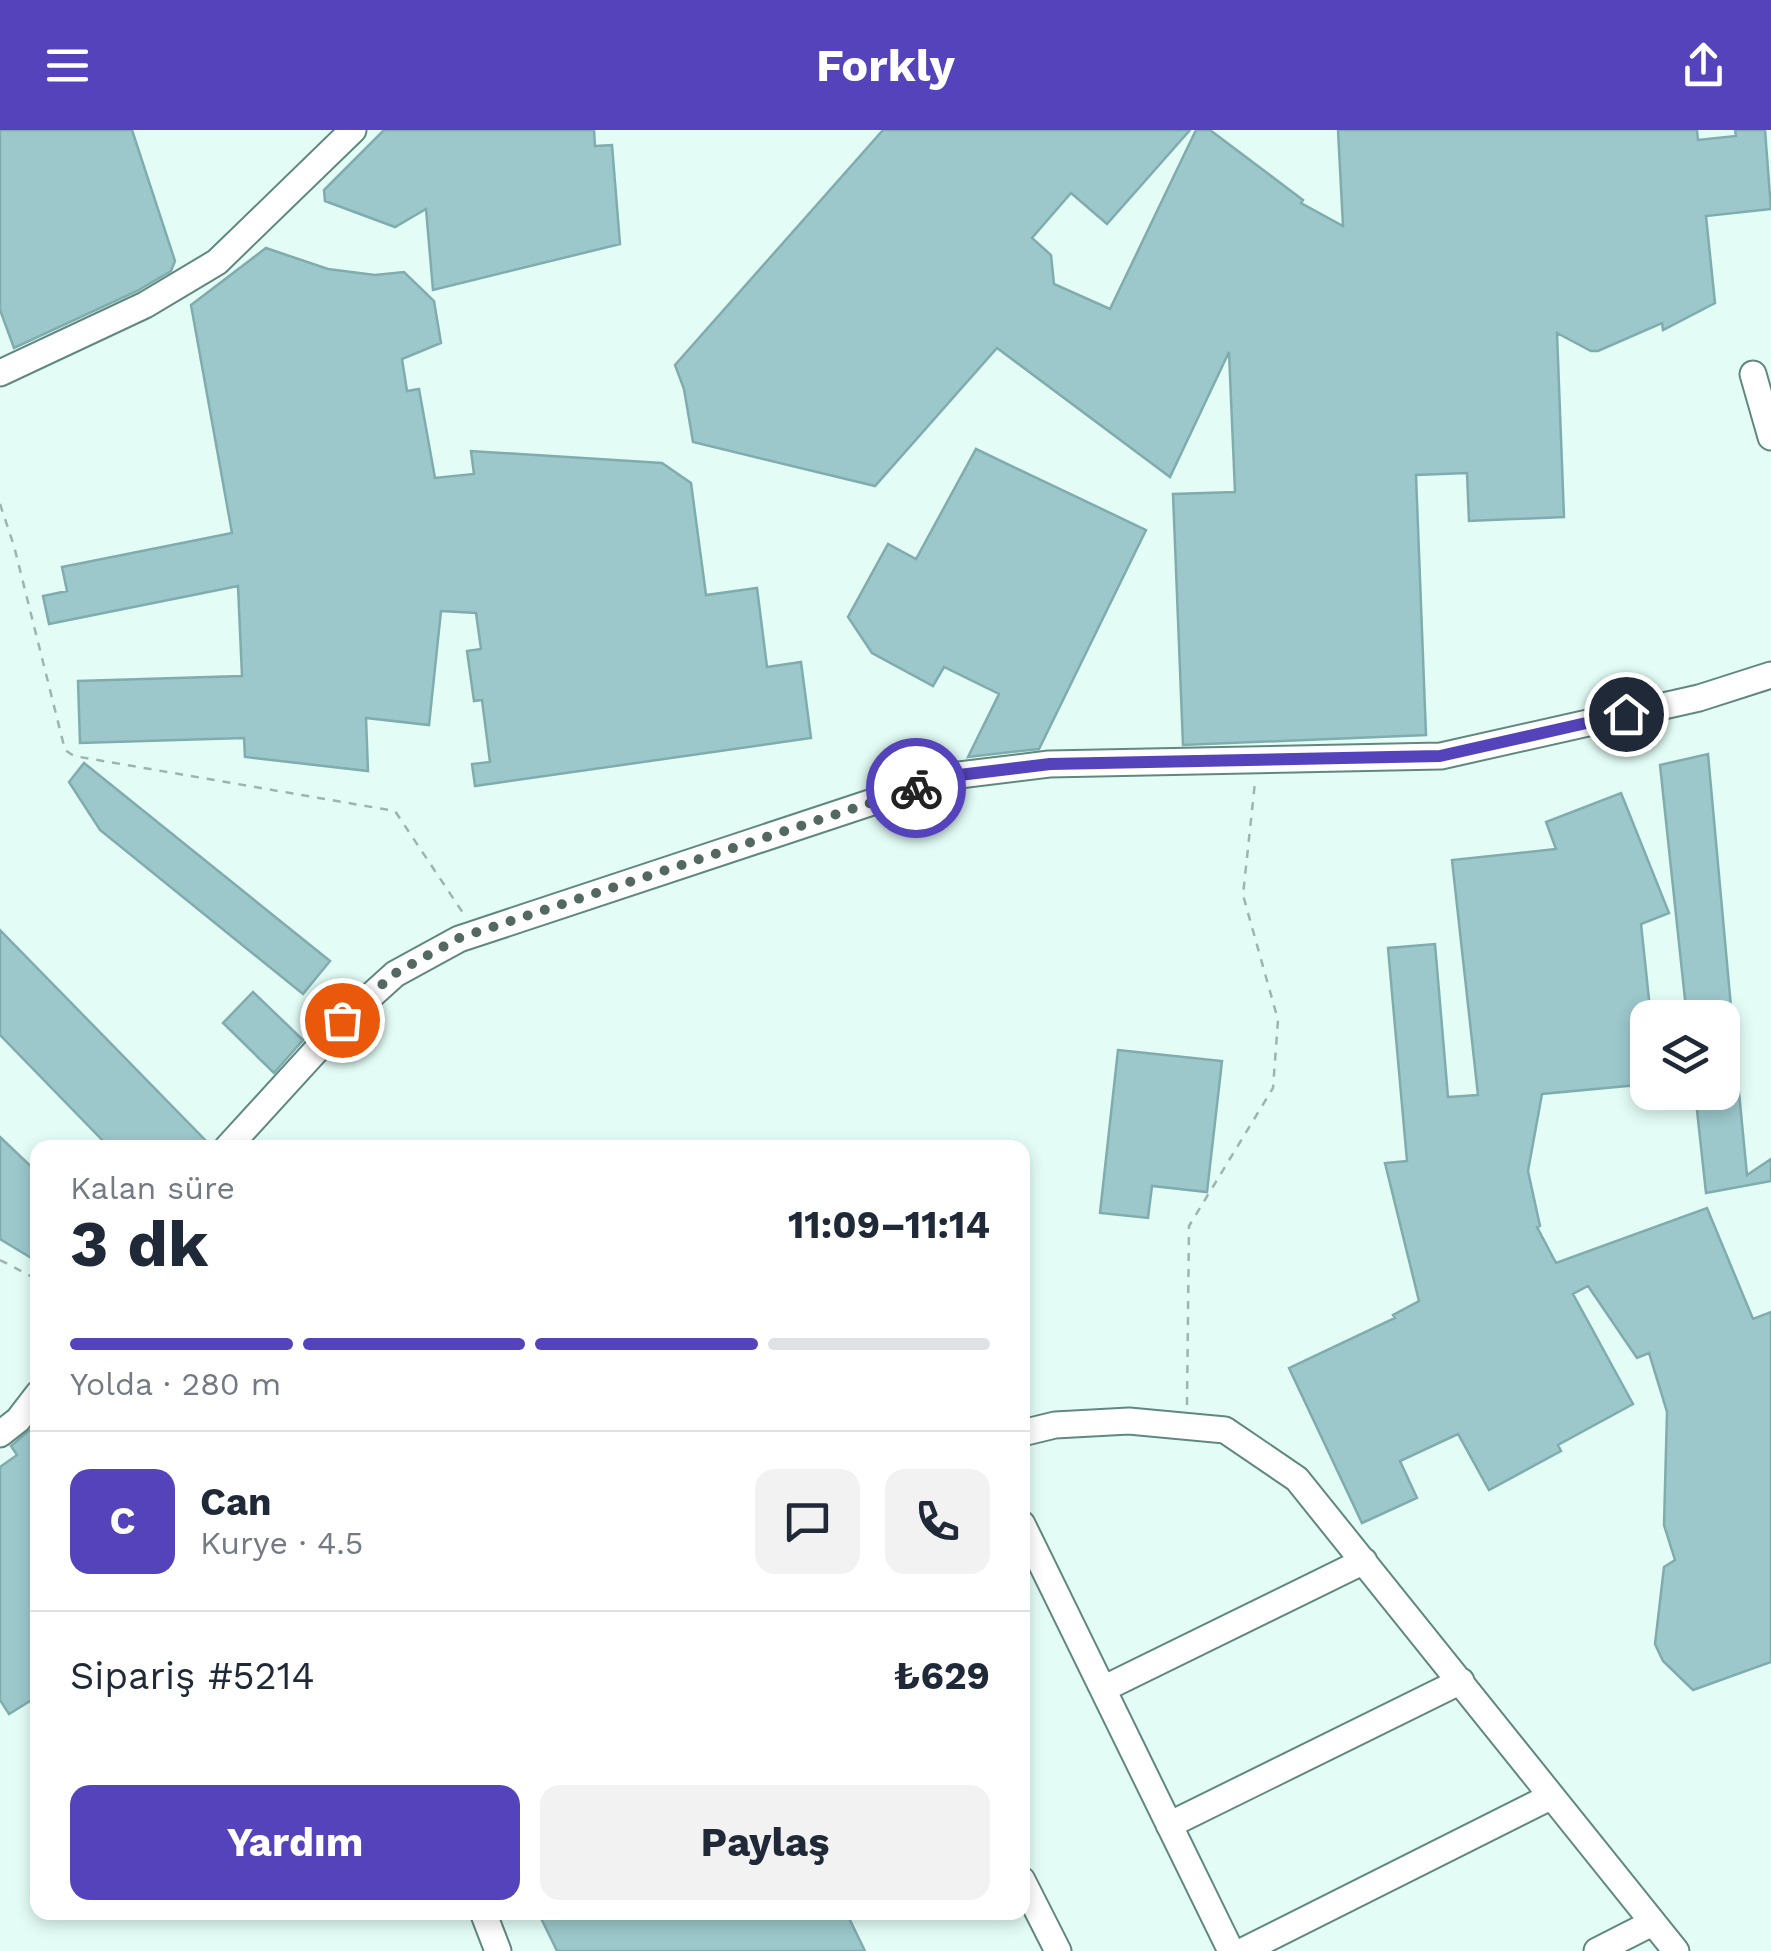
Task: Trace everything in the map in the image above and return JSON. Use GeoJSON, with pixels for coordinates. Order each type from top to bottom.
{"type":"FeatureCollection","features":[{"type":"Feature","properties":{"kind":"street"},"geometry":{"type":"LineString","coordinates":[[0,373],[145,305],[217,262],[353,130]]}},
{"type":"Feature","properties":{"kind":"street"},"geometry":{"type":"LineString","coordinates":[[1753,374],[1771,436]]}},
{"type":"Feature","properties":{"kind":"street"},"geometry":{"type":"LineString","coordinates":[[234,1140],[342,1020],[394,974],[459,938],[951,776],[1050,764],[1440,756],[1700,698],[1771,675]]}},
{"type":"Feature","properties":{"kind":"street"},"geometry":{"type":"LineString","coordinates":[[0,1434],[30,1404]]}},
{"type":"Feature","properties":{"kind":"street"},"geometry":{"type":"LineString","coordinates":[[1030,1431],[1055,1425],[1129,1421],[1224,1430],[1297,1479],[1676,1951]]}},
{"type":"Feature","properties":{"kind":"street"},"geometry":{"type":"LineString","coordinates":[[1030,1540],[1231,1951]]}},
{"type":"Feature","properties":{"kind":"street"},"geometry":{"type":"LineString","coordinates":[[1103,1689],[1364,1561]]}},
{"type":"Feature","properties":{"kind":"street"},"geometry":{"type":"LineString","coordinates":[[1169,1825],[1461,1681]]}},
{"type":"Feature","properties":{"kind":"street"},"geometry":{"type":"LineString","coordinates":[[1243,1951],[1550,1797]]}},
{"type":"Feature","properties":{"kind":"street"},"geometry":{"type":"LineString","coordinates":[[1030,1896],[1058,1951]]}},
{"type":"Feature","properties":{"kind":"street"},"geometry":{"type":"LineString","coordinates":[[486,1920],[498,1951]]}},
{"type":"Feature","properties":{"kind":"street"},"geometry":{"type":"LineString","coordinates":[[1597,1951],[1652,1923]]}},
{"type":"Feature","properties":{"kind":"path"},"geometry":{"type":"LineString","coordinates":[[0,504],[65,750],[74,756],[395,811],[476,933]]}},
{"type":"Feature","properties":{"kind":"path"},"geometry":{"type":"LineString","coordinates":[[1187,1426],[1189,1226],[1272,1088],[1278,1020],[1243,895],[1257,760]]}},
{"type":"Feature","properties":{"kind":"path"},"geometry":{"type":"LineString","coordinates":[[0,1260],[30,1276]]}},
{"type":"Feature","properties":{"kind":"building"},"geometry":{"type":"Polygon","coordinates":[[[0,130],[132,130],[175,261],[171,271],[14,348],[0,310],[0,130]]]}},
{"type":"Feature","properties":{"kind":"building"},"geometry":{"type":"Polygon","coordinates":[[[384,130],[594,130],[595,146],[612,145],[620,244],[433,290],[426,209],[395,227],[325,201],[324,190],[384,130]]]}},
{"type":"Feature","properties":{"kind":"building"},"geometry":{"type":"Polygon","coordinates":[[[883,130],[1190,130],[1107,224],[1071,193],[1032,238],[1051,255],[1054,284],[1110,309],[1196,130],[1210,130],[1303,200],[1301,203],[1343,226],[1338,130],[1697,130],[1698,140],[1736,136],[1735,130],[1765,130],[1771,209],[1706,216],[1715,303],[1663,330],[1662,323],[1598,351],[1557,333],[1564,517],[1469,521],[1467,473],[1416,475],[1426,735],[1183,745],[1173,494],[1235,492],[1229,352],[1170,477],[997,348],[875,486],[693,442],[684,389],[675,365],[883,130]]]}},
{"type":"Feature","properties":{"kind":"building"},"geometry":{"type":"Polygon","coordinates":[[[266,248],[328,269],[375,275],[404,272],[434,301],[441,343],[402,359],[407,391],[419,389],[435,478],[474,474],[471,451],[662,463],[691,483],[706,595],[757,588],[767,667],[801,662],[811,738],[475,786],[472,764],[490,762],[482,700],[474,701],[467,651],[481,649],[476,613],[441,611],[429,725],[366,718],[368,771],[245,757],[244,738],[80,743],[78,681],[242,676],[238,586],[49,624],[43,596],[67,591],[62,567],[232,533],[191,305],[266,248]]]}},
{"type":"Feature","properties":{"kind":"building"},"geometry":{"type":"Polygon","coordinates":[[[976,449],[1146,530],[1039,749],[968,757],[999,694],[944,667],[933,686],[872,653],[848,617],[888,544],[916,559],[976,449]]]}},
{"type":"Feature","properties":{"kind":"building"},"geometry":{"type":"Polygon","coordinates":[[[1708,754],[1730,1000],[1685,1000],[1660,765],[1708,754]]]}},
{"type":"Feature","properties":{"kind":"building"},"geometry":{"type":"Polygon","coordinates":[[[84,763],[330,961],[303,994],[100,830],[69,782],[84,763]]]}},
{"type":"Feature","properties":{"kind":"building"},"geometry":{"type":"Polygon","coordinates":[[[1621,793],[1669,913],[1641,924],[1649,1000],[1630,1000],[1630,1086],[1542,1094],[1528,1171],[1540,1226],[1537,1227],[1556,1263],[1707,1208],[1753,1319],[1771,1312],[1771,1662],[1693,1690],[1663,1661],[1655,1644],[1664,1567],[1675,1560],[1664,1525],[1667,1412],[1649,1353],[1637,1358],[1588,1286],[1573,1294],[1633,1404],[1558,1445],[1561,1451],[1489,1490],[1458,1434],[1400,1461],[1417,1498],[1362,1523],[1289,1368],[1395,1318],[1393,1315],[1419,1301],[1385,1163],[1407,1161],[1388,948],[1435,944],[1448,1097],[1478,1095],[1452,860],[1556,849],[1546,822],[1621,793]]]}},
{"type":"Feature","properties":{"kind":"building"},"geometry":{"type":"Polygon","coordinates":[[[0,930],[205,1140],[102,1140],[0,1035],[0,930]]]}},
{"type":"Feature","properties":{"kind":"building"},"geometry":{"type":"Polygon","coordinates":[[[253,992],[303,1040],[274,1073],[223,1023],[253,992]]]}},
{"type":"Feature","properties":{"kind":"building"},"geometry":{"type":"Polygon","coordinates":[[[1118,1050],[1222,1061],[1207,1192],[1152,1186],[1148,1218],[1100,1213],[1118,1050]]]}},
{"type":"Feature","properties":{"kind":"building"},"geometry":{"type":"Polygon","coordinates":[[[1740,1103],[1747,1175],[1771,1159],[1771,1181],[1706,1193],[1697,1110],[1740,1110],[1740,1103]]]}},
{"type":"Feature","properties":{"kind":"building"},"geometry":{"type":"Polygon","coordinates":[[[0,1137],[30,1165],[30,1257],[0,1239],[0,1137]]]}},
{"type":"Feature","properties":{"kind":"building"},"geometry":{"type":"Polygon","coordinates":[[[30,1430],[30,1701],[9,1714],[0,1700],[0,1467],[17,1455],[11,1446],[30,1430]]]}},
{"type":"Feature","properties":{"kind":"building"},"geometry":{"type":"Polygon","coordinates":[[[542,1920],[850,1920],[865,1951],[557,1951],[542,1920]]]}},
{"type":"Feature","properties":{"kind":"way so far"},"geometry":{"type":"LineString","coordinates":[[342,1020],[394,974],[459,938],[916,788]]}},
{"type":"Feature","properties":{"kind":"route"},"geometry":{"type":"LineString","coordinates":[[916,788],[951,776],[1050,764],[1440,756],[1626,714]]}}]}
